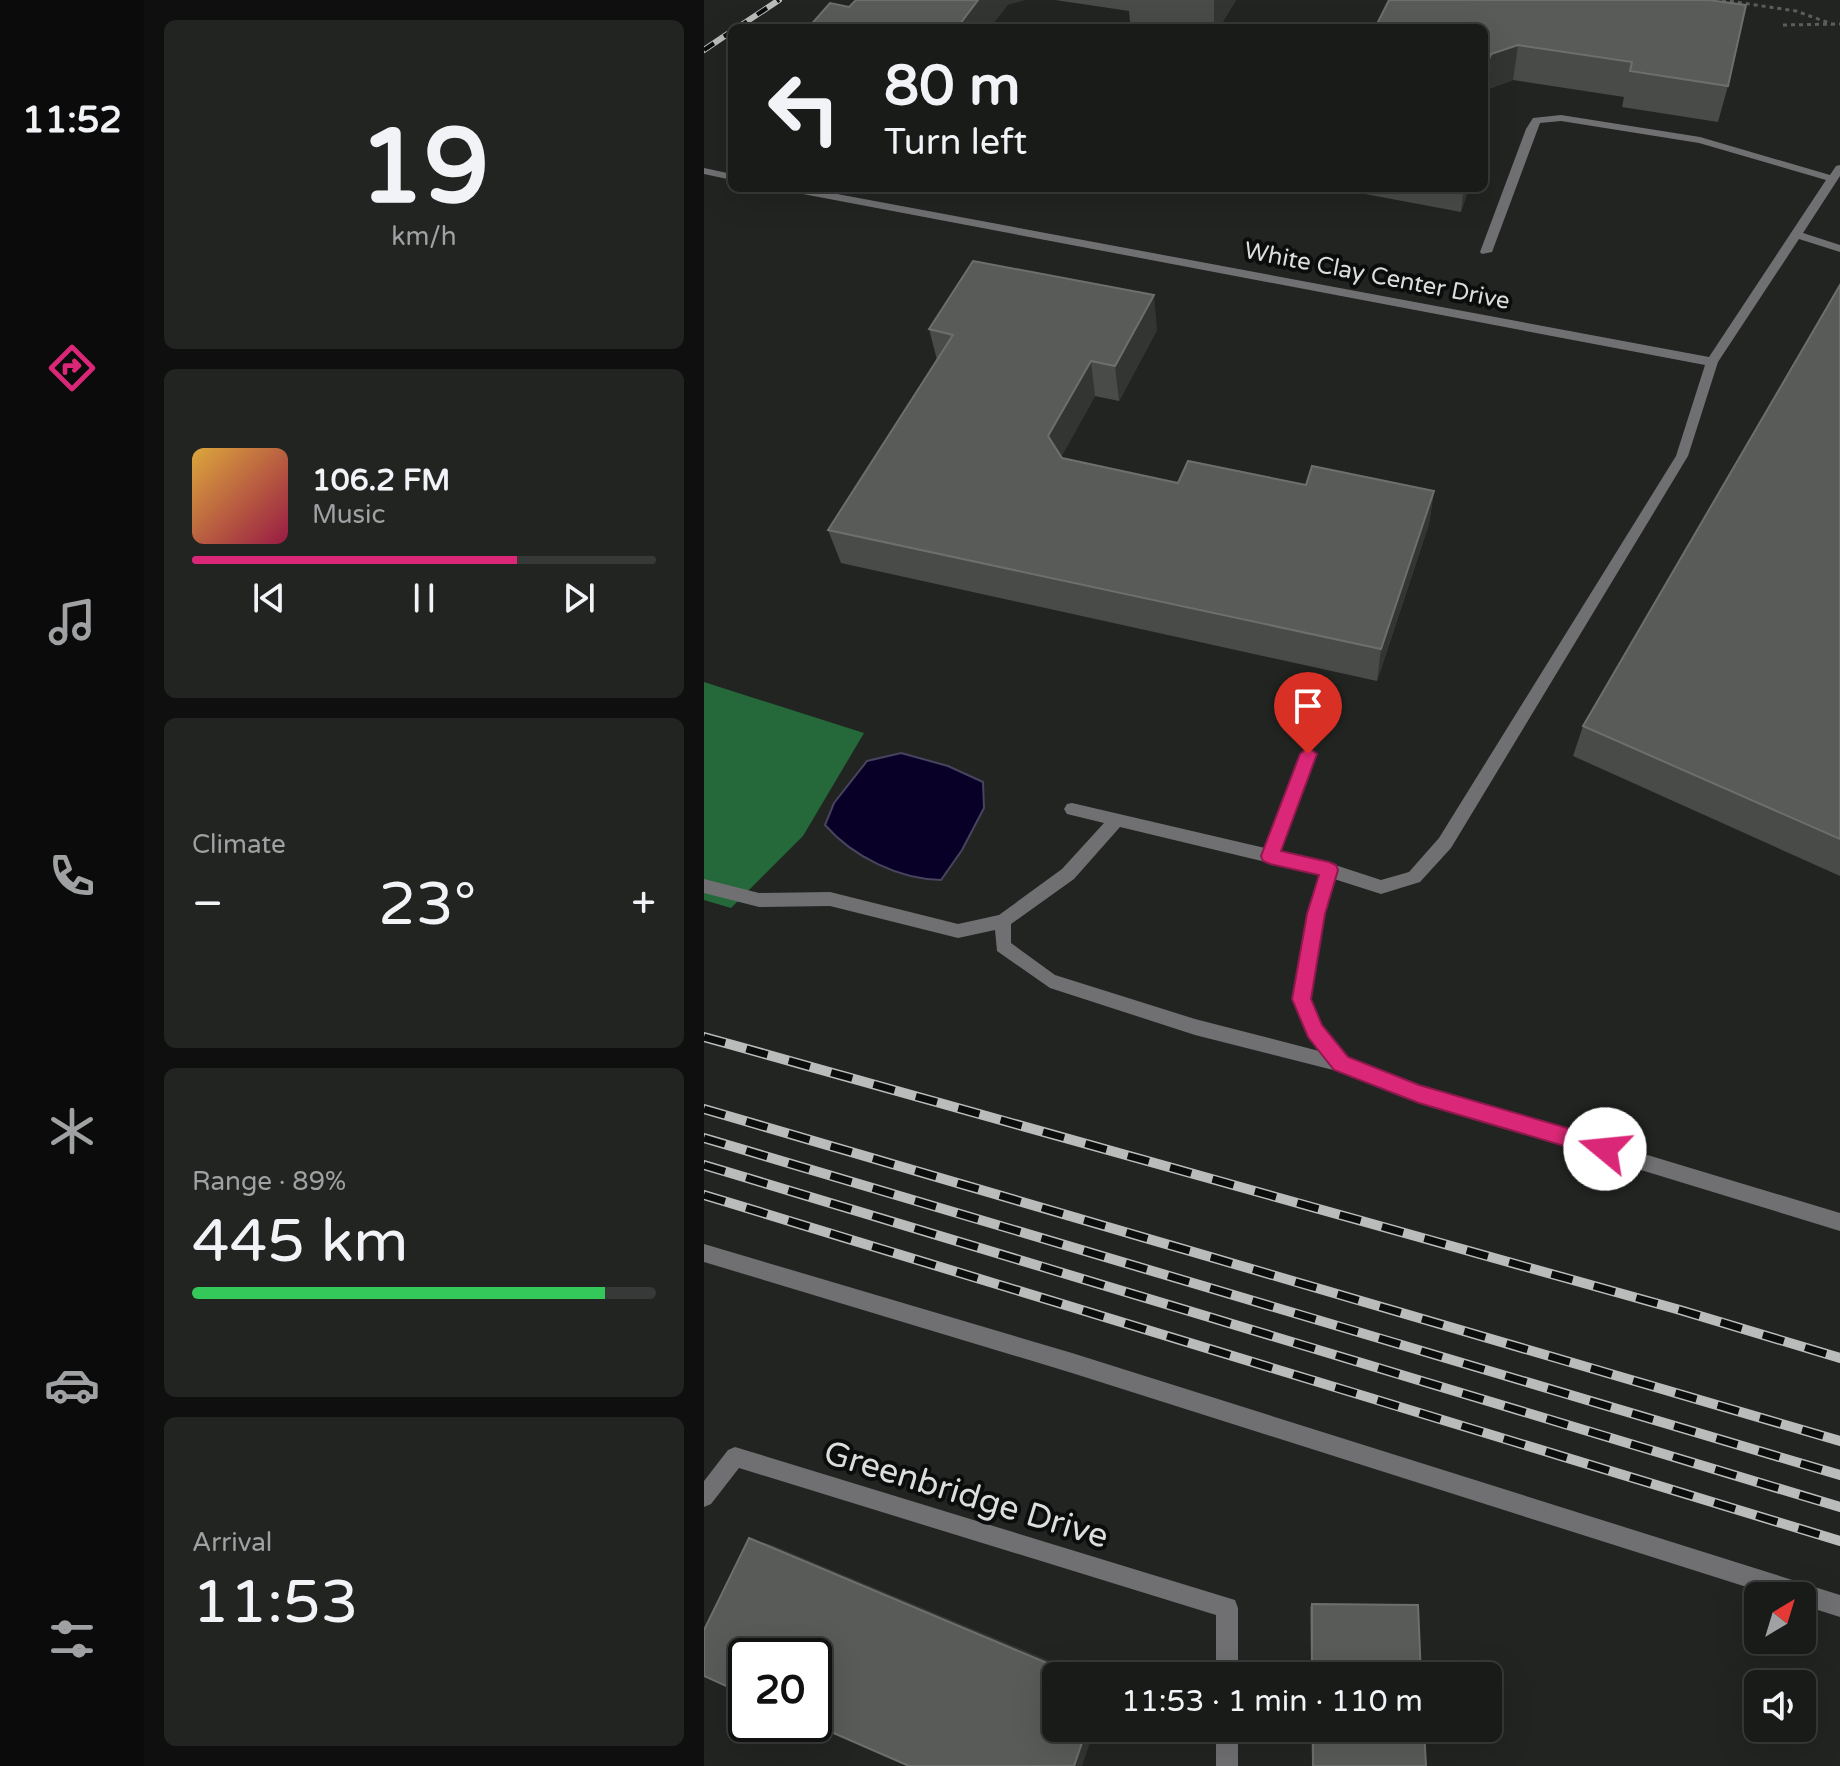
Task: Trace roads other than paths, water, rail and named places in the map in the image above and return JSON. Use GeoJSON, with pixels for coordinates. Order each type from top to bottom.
{"type":"FeatureCollection","features":[{"type":"Feature","properties":{"kind":"street"},"geometry":{"type":"LineString","coordinates":[[1072,809],[1329,870],[1381,887],[1414,877],[1445,843],[1682,456],[1712,362],[1837,173],[1700,140],[1561,118],[1537,120],[1486,252]]}},
{"type":"Feature","properties":{"kind":"street"},"geometry":{"type":"LineString","coordinates":[[704,171],[728,176]]}},
{"type":"Feature","properties":{"kind":"street","name":"White Clay Center Drive"},"geometry":{"type":"LineString","coordinates":[[806,192],[1712,362]]}},
{"type":"Feature","properties":{"kind":"street"},"geometry":{"type":"LineString","coordinates":[[1797,235],[1840,249]]}},
{"type":"Feature","properties":{"kind":"street"},"geometry":{"type":"LineString","coordinates":[[1270,856],[1308,754]]}},
{"type":"Feature","properties":{"kind":"street"},"geometry":{"type":"LineString","coordinates":[[704,886],[759,900],[830,899],[958,931],[1003,921],[1068,874],[1117,819]]}},
{"type":"Feature","properties":{"kind":"street"},"geometry":{"type":"LineString","coordinates":[[1329,870],[1316,914],[1302,999],[1314,1031],[1341,1064]]}},
{"type":"Feature","properties":{"kind":"street"},"geometry":{"type":"LineString","coordinates":[[1003,921],[1003,946],[1050,981],[1195,1027],[1341,1064],[1419,1094],[1840,1222]]}},
{"type":"Feature","properties":{"kind":"street"},"geometry":{"type":"LineString","coordinates":[[704,1253],[1072,1363],[1840,1606]]}},
{"type":"Feature","properties":{"kind":"street","name":"Greenbridge Drive"},"geometry":{"type":"LineString","coordinates":[[704,1497],[735,1457],[1227,1608],[1227,1662]]}},
{"type":"Feature","properties":{"kind":"street"},"geometry":{"type":"LineString","coordinates":[[1227,1742],[1227,1766]]}},
{"type":"Feature","properties":{"kind":"railway"},"geometry":{"type":"LineString","coordinates":[[743,24],[779,0]]}},
{"type":"Feature","properties":{"kind":"railway"},"geometry":{"type":"LineString","coordinates":[[704,50],[728,34]]}},
{"type":"Feature","properties":{"kind":"railway"},"geometry":{"type":"LineString","coordinates":[[704,1037],[1680,1310],[1840,1358]]}},
{"type":"Feature","properties":{"kind":"railway"},"geometry":{"type":"LineString","coordinates":[[704,1109],[1840,1441]]}},
{"type":"Feature","properties":{"kind":"railway"},"geometry":{"type":"LineString","coordinates":[[704,1138],[1840,1475]]}},
{"type":"Feature","properties":{"kind":"railway"},"geometry":{"type":"LineString","coordinates":[[704,1165],[1840,1507]]}},
{"type":"Feature","properties":{"kind":"railway"},"geometry":{"type":"LineString","coordinates":[[704,1195],[1840,1541]]}}]}
